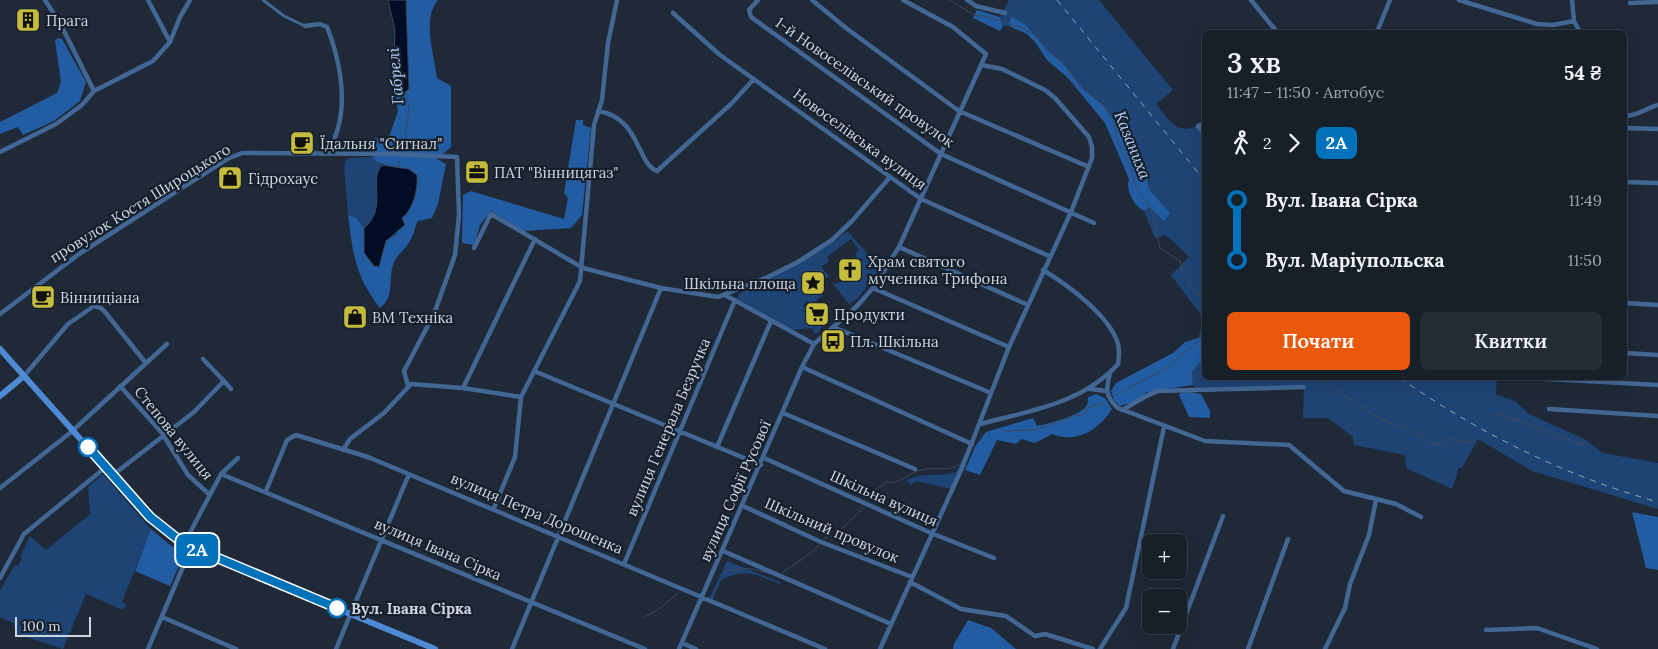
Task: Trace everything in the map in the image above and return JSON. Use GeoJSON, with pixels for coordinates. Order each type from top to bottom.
{"type":"FeatureCollection","features":[{"type":"Feature","properties":{"kind":"main road"},"geometry":{"type":"LineString","coordinates":[[0,349],[150,517],[184,544],[435,649]]}},
{"type":"Feature","properties":{"kind":"main road"},"geometry":{"type":"LineString","coordinates":[[0,396],[24,376]]}},
{"type":"Feature","properties":{"kind":"street"},"geometry":{"type":"LineString","coordinates":[[45,0],[61,24],[94,91]]}},
{"type":"Feature","properties":{"kind":"street"},"geometry":{"type":"LineString","coordinates":[[148,0],[170,42]]}},
{"type":"Feature","properties":{"kind":"street"},"geometry":{"type":"LineString","coordinates":[[0,152],[56,124],[82,105],[94,91],[153,60],[170,42],[180,17],[190,0]]}},
{"type":"Feature","properties":{"kind":"street"},"geometry":{"type":"LineString","coordinates":[[264,0],[284,16],[305,26],[320,24],[327,27],[340,76],[338,129],[330,154]]}},
{"type":"Feature","properties":{"kind":"street"},"geometry":{"type":"LineString","coordinates":[[494,508],[515,457],[521,397],[577,288],[583,268],[592,141],[617,0]]}},
{"type":"Feature","properties":{"kind":"street","name":"1-й Новоселівський провулок"},"geometry":{"type":"LineString","coordinates":[[758,0],[749,10],[751,17],[941,154],[1094,223]]}},
{"type":"Feature","properties":{"kind":"street"},"geometry":{"type":"LineString","coordinates":[[812,0],[846,28],[959,111],[1089,167]]}},
{"type":"Feature","properties":{"kind":"street"},"geometry":{"type":"LineString","coordinates":[[725,294],[814,344],[873,288],[899,247],[986,54],[953,27],[902,0]]}},
{"type":"Feature","properties":{"kind":"street"},"geometry":{"type":"LineString","coordinates":[[967,0],[976,6],[1005,13]]}},
{"type":"Feature","properties":{"kind":"street"},"geometry":{"type":"LineString","coordinates":[[1251,0],[1275,30]]}},
{"type":"Feature","properties":{"kind":"street"},"geometry":{"type":"LineString","coordinates":[[1378,30],[1390,0]]}},
{"type":"Feature","properties":{"kind":"street"},"geometry":{"type":"LineString","coordinates":[[1459,0],[1537,24],[1553,25],[1574,21]]}},
{"type":"Feature","properties":{"kind":"street"},"geometry":{"type":"LineString","coordinates":[[1572,0],[1574,21],[1579,30]]}},
{"type":"Feature","properties":{"kind":"street"},"geometry":{"type":"LineString","coordinates":[[1630,3],[1658,2]]}},
{"type":"Feature","properties":{"kind":"street","name":"Новоселівська вулиця"},"geometry":{"type":"LineString","coordinates":[[673,13],[700,39],[921,199],[1049,256]]}},
{"type":"Feature","properties":{"kind":"street"},"geometry":{"type":"LineString","coordinates":[[880,649],[972,444],[1009,347],[1049,256],[1071,212],[1089,167],[1092,147],[1089,137],[1064,106],[1037,86],[998,67],[982,64]]}},
{"type":"Feature","properties":{"kind":"street"},"geometry":{"type":"LineString","coordinates":[[598,111],[620,120],[630,129],[650,166],[656,171],[731,104],[754,79]]}},
{"type":"Feature","properties":{"kind":"street"},"geometry":{"type":"LineString","coordinates":[[1627,116],[1639,115],[1648,108],[1658,105]]}},
{"type":"Feature","properties":{"kind":"street"},"geometry":{"type":"LineString","coordinates":[[1627,128],[1658,129]]}},
{"type":"Feature","properties":{"kind":"street","name":"провулок Костя Широцького"},"geometry":{"type":"LineString","coordinates":[[0,314],[79,254],[227,159],[242,153],[457,157],[459,215],[456,248],[434,314],[404,371],[408,386]]}},
{"type":"Feature","properties":{"kind":"street"},"geometry":{"type":"LineString","coordinates":[[474,248],[491,214],[583,268],[661,288],[718,296],[798,262],[832,240],[852,221],[890,176]]}},
{"type":"Feature","properties":{"kind":"street"},"geometry":{"type":"LineString","coordinates":[[1627,182],[1658,183]]}},
{"type":"Feature","properties":{"kind":"street"},"geometry":{"type":"LineString","coordinates":[[463,388],[535,239]]}},
{"type":"Feature","properties":{"kind":"street"},"geometry":{"type":"LineString","coordinates":[[899,247],[1028,305]]}},
{"type":"Feature","properties":{"kind":"street"},"geometry":{"type":"LineString","coordinates":[[980,424],[1056,404],[1090,389],[1110,374],[1118,364],[1119,347],[1102,318],[1065,283],[1044,270]]}},
{"type":"Feature","properties":{"kind":"street"},"geometry":{"type":"LineString","coordinates":[[512,649],[530,601],[559,537],[661,288]]}},
{"type":"Feature","properties":{"kind":"street"},"geometry":{"type":"LineString","coordinates":[[873,288],[1009,347]]}},
{"type":"Feature","properties":{"kind":"street","name":"вулиця Генерала Безручка"},"geometry":{"type":"LineString","coordinates":[[624,564],[735,300]]}},
{"type":"Feature","properties":{"kind":"street"},"geometry":{"type":"LineString","coordinates":[[1627,302],[1658,304]]}},
{"type":"Feature","properties":{"kind":"street","name":"Степова вулиця"},"geometry":{"type":"LineString","coordinates":[[24,376],[68,324],[94,306],[101,308],[105,312],[145,362]]}},
{"type":"Feature","properties":{"kind":"street"},"geometry":{"type":"LineString","coordinates":[[717,447],[771,321]]}},
{"type":"Feature","properties":{"kind":"street"},"geometry":{"type":"LineString","coordinates":[[833,327],[991,393]]}},
{"type":"Feature","properties":{"kind":"street"},"geometry":{"type":"LineString","coordinates":[[0,488],[73,430],[145,362],[167,344]]}},
{"type":"Feature","properties":{"kind":"street","name":"вулиця Софії Русової"},"geometry":{"type":"LineString","coordinates":[[679,649],[761,465],[802,367],[814,344]]}},
{"type":"Feature","properties":{"kind":"street"},"geometry":{"type":"LineString","coordinates":[[1627,353],[1658,355]]}},
{"type":"Feature","properties":{"kind":"street"},"geometry":{"type":"LineString","coordinates":[[203,359],[231,389]]}},
{"type":"Feature","properties":{"kind":"street"},"geometry":{"type":"LineString","coordinates":[[802,367],[972,444]]}},
{"type":"Feature","properties":{"kind":"street"},"geometry":{"type":"LineString","coordinates":[[534,371],[761,465]]}},
{"type":"Feature","properties":{"kind":"street"},"geometry":{"type":"LineString","coordinates":[[1110,374],[1106,391],[1112,403],[1122,410],[1204,441],[1290,444],[1344,492],[1396,504],[1421,517]]}},
{"type":"Feature","properties":{"kind":"street"},"geometry":{"type":"LineString","coordinates":[[1567,380],[1658,385]]}},
{"type":"Feature","properties":{"kind":"street"},"geometry":{"type":"LineString","coordinates":[[113,475],[164,438],[194,412],[224,381]]}},
{"type":"Feature","properties":{"kind":"street"},"geometry":{"type":"LineString","coordinates":[[343,450],[350,440],[384,412],[408,386],[416,383],[521,397]]}},
{"type":"Feature","properties":{"kind":"street","name":"Степова вулиця"},"geometry":{"type":"LineString","coordinates":[[120,386],[164,438],[188,475],[210,495]]}},
{"type":"Feature","properties":{"kind":"street"},"geometry":{"type":"LineString","coordinates":[[1122,410],[1137,403],[1148,394],[1158,392],[1304,388]]}},
{"type":"Feature","properties":{"kind":"street"},"geometry":{"type":"LineString","coordinates":[[1090,389],[1106,391]]}},
{"type":"Feature","properties":{"kind":"street"},"geometry":{"type":"LineString","coordinates":[[1549,409],[1658,416]]}},
{"type":"Feature","properties":{"kind":"street"},"geometry":{"type":"LineString","coordinates":[[783,413],[915,469]]}},
{"type":"Feature","properties":{"kind":"street"},"geometry":{"type":"LineString","coordinates":[[1100,649],[1126,608],[1164,427]]}},
{"type":"Feature","properties":{"kind":"street","name":"вулиця Петра Дорошенка"},"geometry":{"type":"LineString","coordinates":[[266,491],[287,440],[291,436],[296,435],[409,474],[494,508],[825,649]]}},
{"type":"Feature","properties":{"kind":"street"},"geometry":{"type":"LineString","coordinates":[[184,544],[221,474],[238,458]]}},
{"type":"Feature","properties":{"kind":"street","name":"Шкільна вулиця"},"geometry":{"type":"LineString","coordinates":[[764,458],[931,533],[994,558]]}},
{"type":"Feature","properties":{"kind":"street"},"geometry":{"type":"LineString","coordinates":[[0,578],[24,534],[106,468]]}},
{"type":"Feature","properties":{"kind":"street","name":"вулиця Івана Сірка"},"geometry":{"type":"LineString","coordinates":[[221,474],[645,649]]}},
{"type":"Feature","properties":{"kind":"street"},"geometry":{"type":"LineString","coordinates":[[336,649],[409,474]]}},
{"type":"Feature","properties":{"kind":"street"},"geometry":{"type":"LineString","coordinates":[[1325,649],[1344,608],[1350,584],[1369,535],[1376,500]]}},
{"type":"Feature","properties":{"kind":"street","name":"Шкільний провулок"},"geometry":{"type":"LineString","coordinates":[[743,506],[821,542],[911,580],[961,609],[1006,616],[1035,636],[1045,634],[1093,649]]}},
{"type":"Feature","properties":{"kind":"street"},"geometry":{"type":"LineString","coordinates":[[1173,649],[1223,516]]}},
{"type":"Feature","properties":{"kind":"street"},"geometry":{"type":"LineString","coordinates":[[1248,649],[1288,539]]}},
{"type":"Feature","properties":{"kind":"street"},"geometry":{"type":"LineString","coordinates":[[148,649],[191,548]]}},
{"type":"Feature","properties":{"kind":"street"},"geometry":{"type":"LineString","coordinates":[[723,551],[891,624]]}},
{"type":"Feature","properties":{"kind":"street"},"geometry":{"type":"LineString","coordinates":[[162,618],[236,649]]}},
{"type":"Feature","properties":{"kind":"street"},"geometry":{"type":"LineString","coordinates":[[1486,630],[1536,628],[1597,649]]}},
{"type":"Feature","properties":{"kind":"street"},"geometry":{"type":"LineString","coordinates":[[682,643],[696,649]]}},
{"type":"Feature","properties":{"kind":"shaded area"},"geometry":{"type":"Polygon","coordinates":[[[388,0],[406,0],[409,89],[401,96],[397,85],[399,74],[394,58],[395,30],[388,0]]]}},
{"type":"Feature","properties":{"kind":"shaded area"},"geometry":{"type":"Polygon","coordinates":[[[406,0],[438,0],[433,8],[431,17],[430,38],[437,78],[451,86],[451,147],[437,159],[446,164],[438,204],[432,218],[418,221],[409,242],[394,261],[388,299],[380,308],[365,285],[356,264],[348,215],[356,218],[364,228],[364,253],[374,266],[378,266],[386,241],[396,234],[402,218],[407,214],[417,175],[406,169],[378,162],[373,159],[372,150],[343,150],[343,142],[389,137],[398,111],[393,83],[395,74],[399,74],[397,85],[401,96],[409,89],[406,0]]]}},
{"type":"Feature","properties":{"kind":"shaded area"},"geometry":{"type":"Polygon","coordinates":[[[1009,0],[1099,0],[1173,90],[1156,104],[1169,120],[1178,127],[1184,129],[1198,126],[1202,131],[1202,316],[1171,275],[1189,257],[1166,235],[1155,238],[1144,211],[1150,207],[1170,213],[1149,189],[1149,176],[1131,161],[1129,146],[1104,105],[1082,88],[1062,62],[1049,52],[1025,24],[1011,17],[1009,26],[1003,26],[1000,17],[1009,0]]]}},
{"type":"Feature","properties":{"kind":"shaded area"},"geometry":{"type":"Polygon","coordinates":[[[977,10],[1000,17],[1003,26],[1000,31],[973,18],[977,10]]]}},
{"type":"Feature","properties":{"kind":"shaded area"},"geometry":{"type":"Polygon","coordinates":[[[1011,17],[1025,24],[1049,52],[1062,62],[1082,88],[1103,105],[1125,136],[1131,161],[1146,166],[1149,189],[1170,213],[1164,221],[1150,207],[1144,211],[1134,202],[1129,193],[1129,179],[1105,123],[1068,78],[1047,60],[1035,42],[1027,34],[1009,26],[1011,17]]]}},
{"type":"Feature","properties":{"kind":"shaded area"},"geometry":{"type":"Polygon","coordinates":[[[58,38],[62,39],[86,82],[80,101],[54,121],[23,135],[18,127],[0,134],[0,122],[57,93],[61,82],[55,41],[58,38]]]}},
{"type":"Feature","properties":{"kind":"shaded area"},"geometry":{"type":"Polygon","coordinates":[[[576,120],[583,120],[583,125],[591,128],[582,215],[571,228],[524,231],[491,211],[480,225],[474,245],[462,243],[463,195],[471,191],[564,219],[568,198],[564,193],[576,120]]]}},
{"type":"Feature","properties":{"kind":"shaded area"},"geometry":{"type":"Polygon","coordinates":[[[373,157],[382,165],[378,171],[375,212],[364,228],[356,218],[348,215],[344,166],[346,160],[350,158],[373,157]]]}},
{"type":"Feature","properties":{"kind":"shaded area"},"geometry":{"type":"Polygon","coordinates":[[[382,165],[409,169],[417,175],[417,180],[412,204],[402,218],[405,225],[386,241],[379,267],[374,266],[364,253],[364,228],[375,212],[378,171],[382,165]]]}},
{"type":"Feature","properties":{"kind":"shaded area"},"geometry":{"type":"Polygon","coordinates":[[[847,231],[881,268],[858,298],[849,304],[833,284],[852,279],[860,273],[862,259],[857,258],[855,253],[859,250],[851,239],[827,257],[829,261],[821,267],[830,277],[823,278],[825,287],[820,291],[823,295],[812,304],[808,301],[803,305],[806,309],[804,313],[815,322],[823,318],[825,321],[818,333],[814,333],[812,328],[792,330],[737,299],[739,294],[834,242],[847,231]]]}},
{"type":"Feature","properties":{"kind":"shaded area"},"geometry":{"type":"Polygon","coordinates":[[[1202,325],[1202,337],[1198,338],[1202,325]]]}},
{"type":"Feature","properties":{"kind":"shaded area"},"geometry":{"type":"Polygon","coordinates":[[[1202,337],[1202,360],[1192,372],[1193,385],[1147,392],[1134,402],[1120,406],[1114,400],[1111,391],[1116,383],[1173,353],[1185,342],[1202,337]]]}},
{"type":"Feature","properties":{"kind":"shaded area"},"geometry":{"type":"Polygon","coordinates":[[[1202,360],[1202,380],[1497,380],[1496,394],[1515,401],[1529,414],[1584,439],[1603,453],[1658,463],[1658,509],[1532,471],[1478,439],[1462,468],[1459,468],[1452,489],[1406,468],[1405,455],[1354,445],[1353,437],[1328,418],[1303,418],[1304,387],[1194,390],[1192,372],[1202,360]]]}},
{"type":"Feature","properties":{"kind":"shaded area"},"geometry":{"type":"Polygon","coordinates":[[[1180,393],[1201,394],[1210,411],[1210,418],[1189,417],[1179,395],[1180,393]]]}},
{"type":"Feature","properties":{"kind":"shaded area"},"geometry":{"type":"Polygon","coordinates":[[[1096,394],[1105,398],[1112,409],[1107,417],[1094,429],[1078,436],[1070,437],[1052,434],[1035,443],[1021,439],[1016,444],[997,440],[980,475],[965,470],[976,445],[986,432],[1033,418],[1037,426],[1064,418],[1084,409],[1088,397],[1096,394]]]}},
{"type":"Feature","properties":{"kind":"shaded area"},"geometry":{"type":"Polygon","coordinates":[[[965,453],[967,456],[952,489],[916,481],[911,485],[907,480],[918,476],[956,472],[965,453]]]}},
{"type":"Feature","properties":{"kind":"shaded area"},"geometry":{"type":"Polygon","coordinates":[[[103,474],[151,529],[122,602],[127,605],[123,610],[86,594],[63,649],[17,634],[13,623],[0,617],[0,591],[15,565],[18,566],[30,536],[46,550],[90,514],[88,487],[103,474]]]}},
{"type":"Feature","properties":{"kind":"shaded area"},"geometry":{"type":"Polygon","coordinates":[[[1632,512],[1658,517],[1658,570],[1646,568],[1632,512]]]}},
{"type":"Feature","properties":{"kind":"shaded area"},"geometry":{"type":"Polygon","coordinates":[[[151,529],[170,545],[185,552],[170,586],[135,571],[151,529]]]}},
{"type":"Feature","properties":{"kind":"shaded area"},"geometry":{"type":"Polygon","coordinates":[[[727,561],[780,582],[780,584],[751,574],[744,573],[730,576],[721,580],[712,601],[709,599],[727,561]]]}},
{"type":"Feature","properties":{"kind":"shaded area"},"geometry":{"type":"Polygon","coordinates":[[[968,620],[991,628],[1016,649],[953,649],[968,620]]]}},
{"type":"Feature","properties":{"kind":"waterway","name":"Казаниха"},"geometry":{"type":"LineString","coordinates":[[949,0],[976,16],[980,15],[1020,27],[1035,35],[1049,52],[1062,62],[1082,88],[1103,105],[1113,118],[1118,143],[1131,168],[1135,184],[1152,212],[1160,248],[1180,261],[1182,272],[1189,277],[1189,286],[1202,297]]}},
{"type":"Feature","properties":{"kind":"waterway","name":"Габрелі"},"geometry":{"type":"LineString","coordinates":[[403,150],[409,109],[406,91]]}},
{"type":"Feature","properties":{"kind":"waterway","name":"Габрелі"},"geometry":{"type":"LineString","coordinates":[[397,167],[400,160]]}},
{"type":"Feature","properties":{"kind":"waterway"},"geometry":{"type":"LineString","coordinates":[[1115,396],[1171,365],[1202,338]]}},
{"type":"Feature","properties":{"kind":"waterway","name":"Казаниха"},"geometry":{"type":"LineString","coordinates":[[1320,380],[1381,419],[1421,436],[1429,443],[1444,446],[1452,439],[1468,443],[1478,439]]}},
{"type":"Feature","properties":{"kind":"waterway"},"geometry":{"type":"LineString","coordinates":[[1005,431],[1035,430],[1085,414],[1088,408],[1104,402]]}},
{"type":"Feature","properties":{"kind":"waterway"},"geometry":{"type":"LineString","coordinates":[[1491,416],[1496,413],[1584,445]]}},
{"type":"Feature","properties":{"kind":"waterway"},"geometry":{"type":"LineString","coordinates":[[865,498],[886,482],[898,481],[920,470],[948,468],[959,465]]}},
{"type":"Feature","properties":{"kind":"waterway"},"geometry":{"type":"LineString","coordinates":[[823,540],[825,537],[834,536],[863,508]]}},
{"type":"Feature","properties":{"kind":"waterway"},"geometry":{"type":"LineString","coordinates":[[782,573],[807,556],[819,545]]}},
{"type":"Feature","properties":{"kind":"waterway"},"geometry":{"type":"LineString","coordinates":[[724,573],[736,569],[748,569],[771,574]]}},
{"type":"Feature","properties":{"kind":"waterway"},"geometry":{"type":"LineString","coordinates":[[644,617],[662,607],[678,593]]}},
{"type":"Feature","properties":{"kind":"railway"},"geometry":{"type":"LineString","coordinates":[[1057,0],[1202,177]]}},
{"type":"Feature","properties":{"kind":"railway"},"geometry":{"type":"LineString","coordinates":[[1403,380],[1461,417],[1524,451],[1590,479],[1658,502]]}},
{"type":"Feature","properties":{"kind":"bus line","name":"2А"},"geometry":{"type":"LineString","coordinates":[[88,447],[150,517],[161,528],[184,544],[337,608]]}},
{"type":"Feature","properties":{"kind":"place","name":"Прага"},"geometry":{"type":"Point","coordinates":[28,20]}},
{"type":"Feature","properties":{"kind":"place","name":"Їдальня \"Сигнал\""},"geometry":{"type":"Point","coordinates":[302,143]}},
{"type":"Feature","properties":{"kind":"place","name":"ПАТ \"Вінницягаз\""},"geometry":{"type":"Point","coordinates":[477,172]}},
{"type":"Feature","properties":{"kind":"place","name":"Гідрохаус"},"geometry":{"type":"Point","coordinates":[230,178]}},
{"type":"Feature","properties":{"kind":"place","name":"Храм святого мученика Трифона"},"geometry":{"type":"Point","coordinates":[850,270]}},
{"type":"Feature","properties":{"kind":"place","name":"Шкільна площа"},"geometry":{"type":"Point","coordinates":[813,283]}},
{"type":"Feature","properties":{"kind":"place","name":"Вінниціана"},"geometry":{"type":"Point","coordinates":[43,297]}},
{"type":"Feature","properties":{"kind":"place","name":"Продукти"},"geometry":{"type":"Point","coordinates":[817,314]}},
{"type":"Feature","properties":{"kind":"place","name":"ВМ Техніка"},"geometry":{"type":"Point","coordinates":[355,317]}},
{"type":"Feature","properties":{"kind":"place","name":"Пл. Шкільна"},"geometry":{"type":"Point","coordinates":[833,341]}},
{"type":"Feature","properties":{"kind":"place","name":"Вул. Івана Сірка"},"geometry":{"type":"Point","coordinates":[337,608]}}]}
